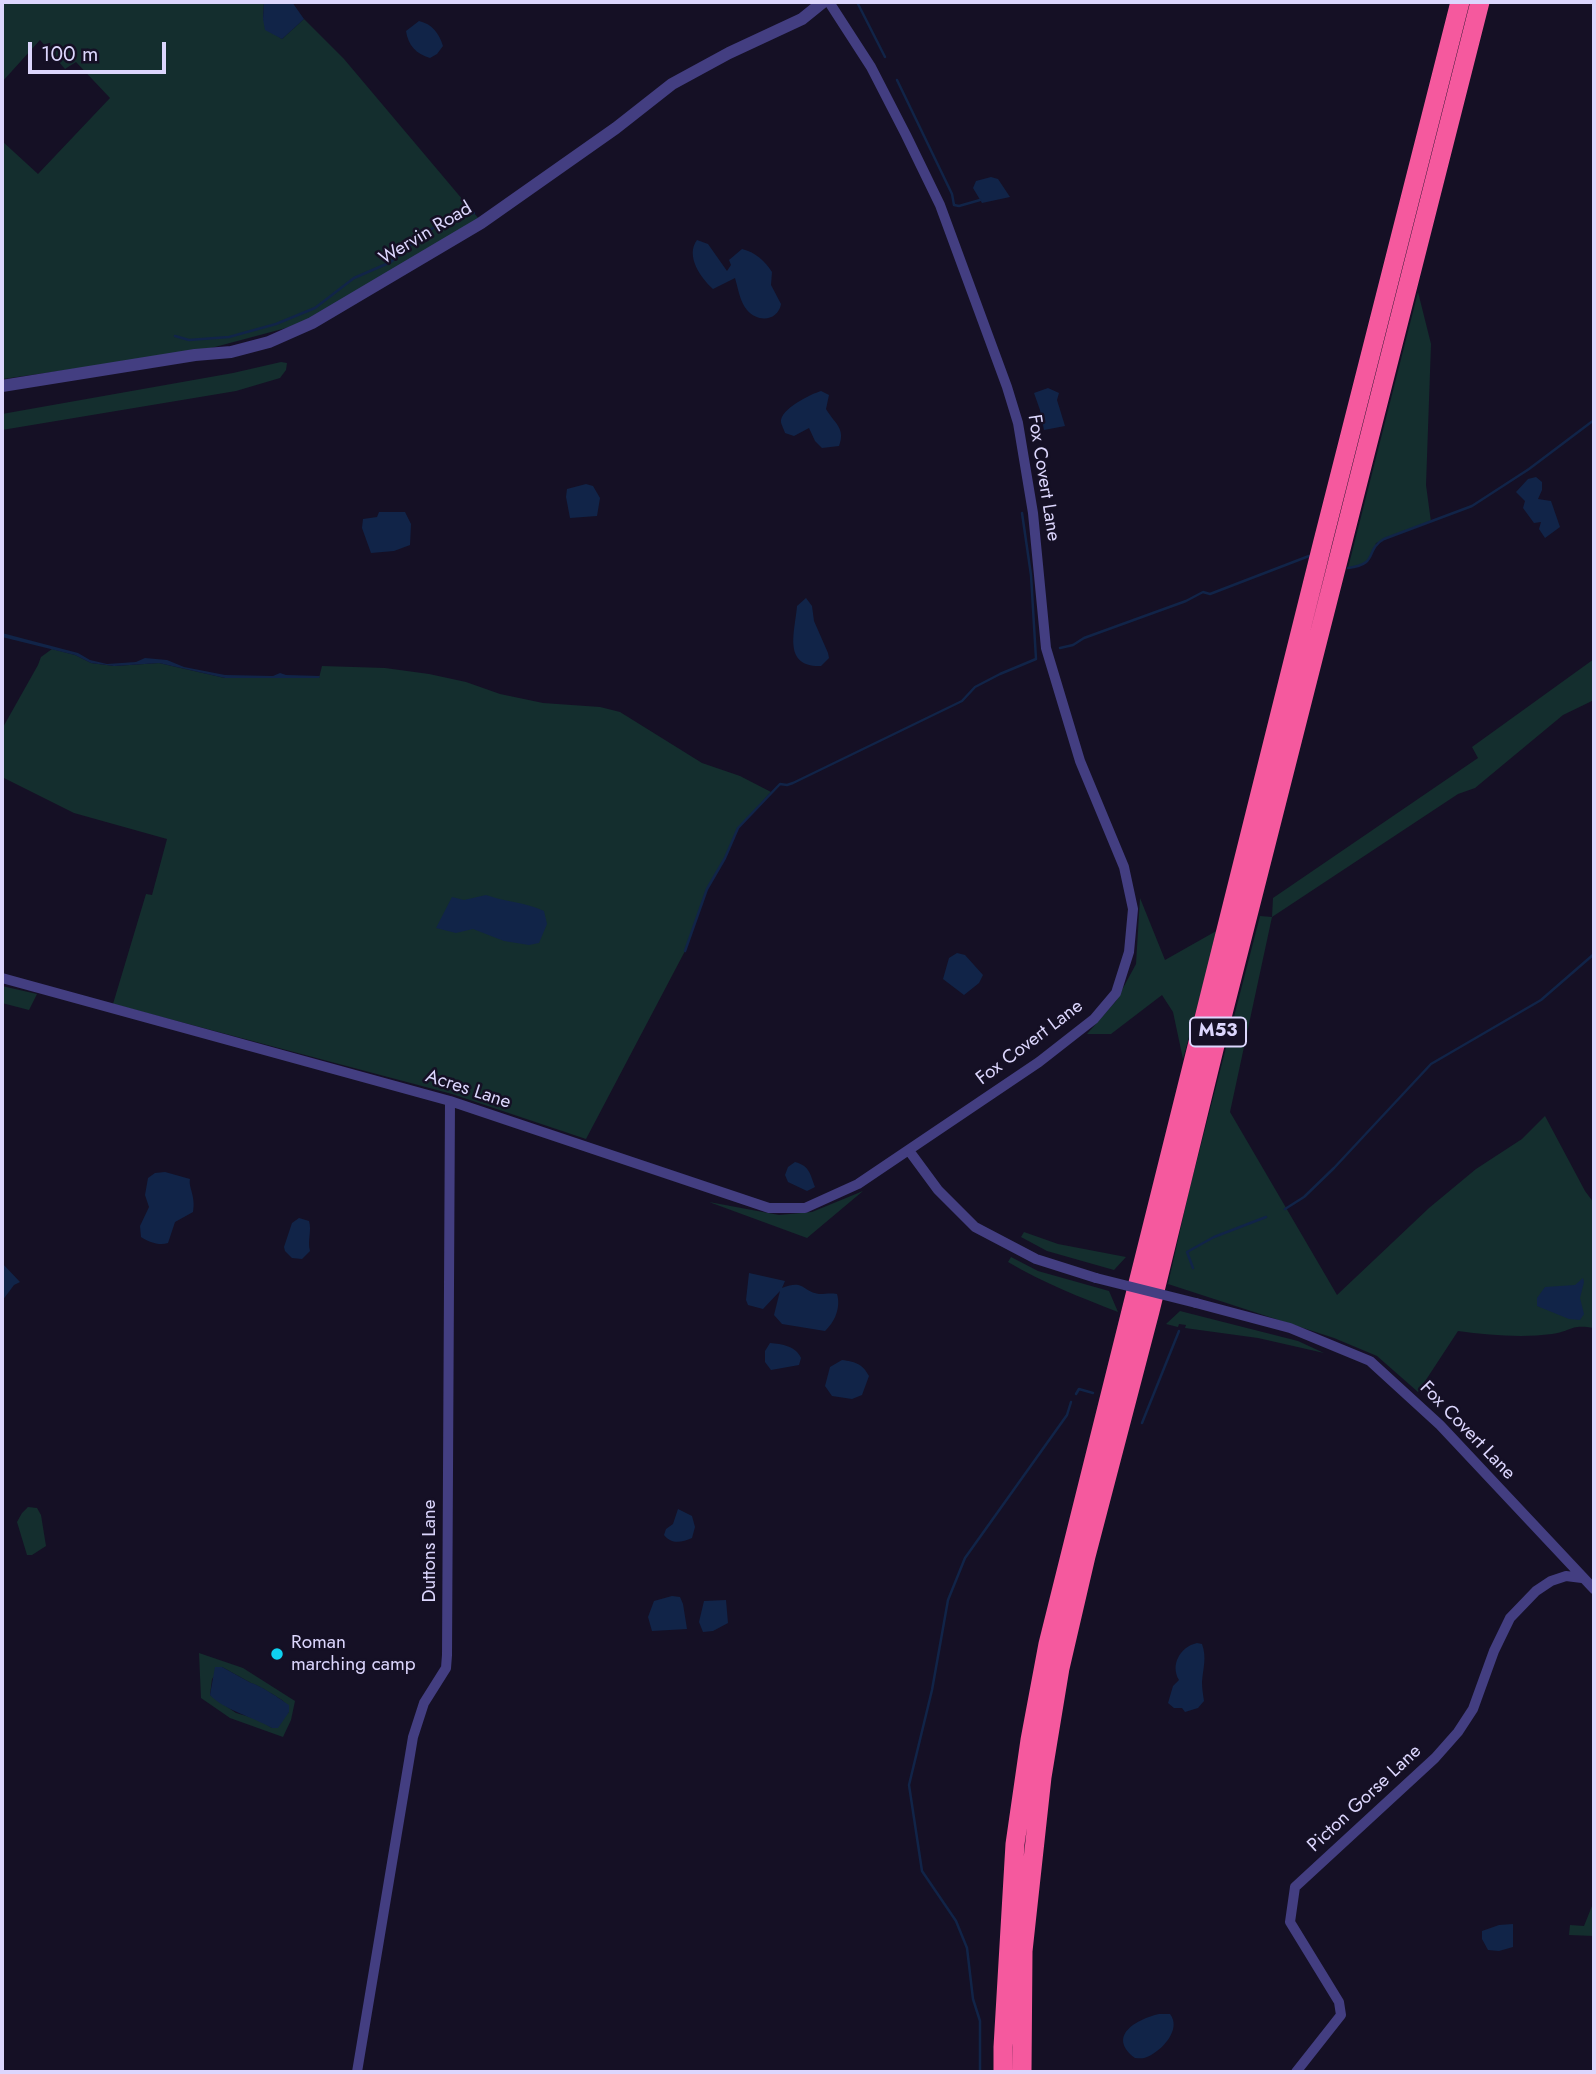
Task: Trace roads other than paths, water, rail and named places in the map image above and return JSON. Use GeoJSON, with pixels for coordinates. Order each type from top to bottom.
{"type":"FeatureCollection","features":[{"type":"Feature","properties":{"kind":"highway","name":"M53"},"geometry":{"type":"LineString","coordinates":[[1003,2072],[1015,1844],[1030,1740],[1048,1644],[1460,2]]}},
{"type":"Feature","properties":{"kind":"highway","name":"M53"},"geometry":{"type":"LineString","coordinates":[[1022,2072],[1021,2023],[1026,1923],[1042,1777],[1060,1668],[1217,1034],[1480,2]]}},
{"type":"Feature","properties":{"kind":"street","name":"Wervin Road"},"geometry":{"type":"LineString","coordinates":[[2,386],[195,355],[231,352],[269,342],[312,323],[481,223],[616,128],[672,84],[729,53],[802,19],[823,2]]}},
{"type":"Feature","properties":{"kind":"street","name":"Fox Covert Lane"},"geometry":{"type":"LineString","coordinates":[[830,2],[871,67],[940,205],[1007,387],[1018,423],[1032,503],[1046,648],[1080,761],[1125,867],[1133,909],[1129,952],[1116,993],[1094,1019],[1039,1062],[910,1152],[938,1190],[975,1227],[1036,1259],[1096,1278],[1290,1328],[1370,1361],[1440,1425],[1594,1589]]}},
{"type":"Feature","properties":{"kind":"street","name":"Acres Lane"},"geometry":{"type":"LineString","coordinates":[[2,978],[450,1101],[769,1208],[805,1208],[858,1184],[910,1152]]}},
{"type":"Feature","properties":{"kind":"street","name":"Duttons Lane"},"geometry":{"type":"LineString","coordinates":[[357,2072],[413,1737],[424,1703],[446,1668],[450,1101]]}},
{"type":"Feature","properties":{"kind":"street","name":"Picton Gorse Lane"},"geometry":{"type":"LineString","coordinates":[[1296,2072],[1341,2015],[1339,2002],[1290,1922],[1295,1887],[1427,1767],[1458,1732],[1473,1709],[1494,1651],[1510,1618],[1535,1591],[1566,1576],[1582,1578]]}},
{"type":"Feature","properties":{"kind":"water"},"geometry":{"type":"Polygon","coordinates":[[[264,2],[292,2],[304,19],[282,39],[265,30],[264,2]]]}},
{"type":"Feature","properties":{"kind":"water"},"geometry":{"type":"Polygon","coordinates":[[[419,21],[434,30],[443,46],[430,58],[414,48],[407,36],[406,31],[419,21]]]}},
{"type":"Feature","properties":{"kind":"water"},"geometry":{"type":"Polygon","coordinates":[[[991,177],[998,179],[1010,197],[982,203],[973,188],[976,181],[991,177]]]}},
{"type":"Feature","properties":{"kind":"water"},"geometry":{"type":"Polygon","coordinates":[[[697,240],[708,244],[727,271],[731,265],[729,260],[742,249],[763,261],[772,272],[771,285],[781,304],[776,314],[762,318],[751,314],[743,303],[735,278],[713,289],[700,273],[694,260],[697,240]]]}},
{"type":"Feature","properties":{"kind":"water"},"geometry":{"type":"Polygon","coordinates":[[[1048,388],[1059,393],[1057,400],[1065,426],[1044,430],[1034,393],[1048,388]]]}},
{"type":"Feature","properties":{"kind":"water"},"geometry":{"type":"Polygon","coordinates":[[[821,391],[829,395],[826,409],[840,430],[839,446],[822,448],[809,428],[794,436],[785,433],[781,422],[785,412],[791,407],[821,391]]]}},
{"type":"Feature","properties":{"kind":"water"},"geometry":{"type":"Polygon","coordinates":[[[1536,477],[1542,482],[1538,499],[1551,501],[1560,527],[1545,538],[1539,529],[1541,522],[1534,523],[1523,508],[1525,501],[1516,492],[1528,479],[1536,477]]]}},
{"type":"Feature","properties":{"kind":"water"},"geometry":{"type":"Polygon","coordinates":[[[586,484],[593,486],[600,498],[597,516],[570,518],[567,489],[586,484]]]}},
{"type":"Feature","properties":{"kind":"water"},"geometry":{"type":"Polygon","coordinates":[[[379,512],[405,512],[411,524],[410,545],[394,551],[371,553],[362,528],[363,519],[377,517],[379,512]]]}},
{"type":"Feature","properties":{"kind":"water"},"geometry":{"type":"Polygon","coordinates":[[[806,598],[812,606],[814,621],[828,653],[829,658],[821,666],[801,661],[794,646],[797,606],[806,598]]]}},
{"type":"Feature","properties":{"kind":"water"},"geometry":{"type":"Polygon","coordinates":[[[2,633],[78,653],[90,660],[107,664],[136,662],[145,658],[167,660],[184,667],[225,675],[273,676],[280,673],[320,676],[225,678],[159,663],[114,666],[91,663],[75,655],[2,637],[2,633]]]}},
{"type":"Feature","properties":{"kind":"water"},"geometry":{"type":"Polygon","coordinates":[[[486,895],[544,911],[547,924],[539,943],[529,945],[504,941],[473,929],[456,933],[436,928],[452,897],[464,900],[486,895]]]}},
{"type":"Feature","properties":{"kind":"water"},"geometry":{"type":"Polygon","coordinates":[[[957,953],[965,955],[983,975],[979,983],[964,995],[943,979],[949,958],[957,953]]]}},
{"type":"Feature","properties":{"kind":"water"},"geometry":{"type":"Polygon","coordinates":[[[795,1162],[807,1168],[815,1187],[807,1191],[788,1182],[785,1175],[788,1167],[795,1162]]]}},
{"type":"Feature","properties":{"kind":"water"},"geometry":{"type":"Polygon","coordinates":[[[165,1172],[190,1179],[194,1206],[193,1212],[175,1222],[168,1243],[161,1244],[141,1237],[140,1226],[149,1207],[145,1195],[148,1178],[155,1173],[165,1172]]]}},
{"type":"Feature","properties":{"kind":"water"},"geometry":{"type":"Polygon","coordinates":[[[299,1218],[309,1221],[310,1225],[310,1251],[302,1259],[292,1258],[284,1247],[292,1223],[299,1218]]]}},
{"type":"Feature","properties":{"kind":"water"},"geometry":{"type":"Polygon","coordinates":[[[2,1263],[20,1282],[14,1285],[2,1301],[2,1263]]]}},
{"type":"Feature","properties":{"kind":"water"},"geometry":{"type":"Polygon","coordinates":[[[749,1273],[785,1281],[782,1288],[799,1285],[813,1293],[837,1294],[838,1309],[834,1319],[825,1331],[782,1324],[774,1315],[780,1291],[763,1309],[748,1305],[746,1300],[749,1273]]]}},
{"type":"Feature","properties":{"kind":"water"},"geometry":{"type":"Polygon","coordinates":[[[1583,1278],[1580,1298],[1584,1314],[1580,1320],[1569,1319],[1537,1306],[1537,1298],[1545,1287],[1575,1285],[1583,1278]]]}},
{"type":"Feature","properties":{"kind":"water"},"geometry":{"type":"Polygon","coordinates":[[[770,1343],[784,1345],[796,1351],[801,1358],[799,1365],[771,1370],[765,1362],[765,1351],[770,1343]]]}},
{"type":"Feature","properties":{"kind":"water"},"geometry":{"type":"Polygon","coordinates":[[[842,1360],[858,1364],[869,1376],[862,1395],[852,1399],[832,1396],[825,1386],[830,1367],[842,1360]]]}},
{"type":"Feature","properties":{"kind":"water"},"geometry":{"type":"Polygon","coordinates":[[[678,1509],[692,1516],[695,1527],[692,1538],[677,1542],[664,1535],[666,1529],[673,1524],[678,1509]]]}},
{"type":"Feature","properties":{"kind":"water"},"geometry":{"type":"Polygon","coordinates":[[[672,1596],[680,1597],[687,1629],[652,1631],[648,1617],[654,1601],[672,1596]]]}},
{"type":"Feature","properties":{"kind":"water"},"geometry":{"type":"Polygon","coordinates":[[[726,1600],[728,1623],[713,1631],[703,1632],[699,1622],[704,1601],[726,1600]]]}},
{"type":"Feature","properties":{"kind":"water"},"geometry":{"type":"Polygon","coordinates":[[[1197,1643],[1202,1644],[1204,1654],[1204,1701],[1198,1708],[1185,1712],[1182,1708],[1174,1708],[1168,1703],[1173,1686],[1179,1680],[1176,1674],[1178,1657],[1186,1648],[1197,1643]]]}},
{"type":"Feature","properties":{"kind":"water"},"geometry":{"type":"Polygon","coordinates":[[[215,1667],[222,1667],[289,1705],[289,1712],[278,1728],[272,1728],[231,1709],[210,1695],[215,1667]]]}},
{"type":"Feature","properties":{"kind":"water"},"geometry":{"type":"Polygon","coordinates":[[[1513,1924],[1513,1947],[1499,1951],[1488,1950],[1482,1939],[1482,1931],[1499,1925],[1513,1924]]]}},
{"type":"Feature","properties":{"kind":"water"},"geometry":{"type":"Polygon","coordinates":[[[1159,2014],[1170,2014],[1173,2020],[1174,2026],[1169,2039],[1153,2054],[1135,2058],[1123,2043],[1124,2036],[1134,2024],[1159,2014]]]}},
{"type":"Feature","properties":{"kind":"waterway"},"geometry":{"type":"LineString","coordinates":[[857,2],[885,57]]}},
{"type":"Feature","properties":{"kind":"waterway"},"geometry":{"type":"LineString","coordinates":[[897,80],[952,194],[954,205],[980,200]]}},
{"type":"Feature","properties":{"kind":"waterway"},"geometry":{"type":"LineString","coordinates":[[175,336],[189,340],[229,337],[276,324],[315,308],[354,278],[391,262],[423,234],[450,218],[474,213]]}},
{"type":"Feature","properties":{"kind":"waterway"},"geometry":{"type":"LineString","coordinates":[[1348,568],[1368,560],[1374,548],[1384,539],[1472,506],[1529,469],[1594,420]]}},
{"type":"Feature","properties":{"kind":"waterway"},"geometry":{"type":"LineString","coordinates":[[685,951],[707,889],[738,828],[780,784],[793,783],[962,701],[975,687],[1036,659],[1031,575],[1022,513]]}},
{"type":"Feature","properties":{"kind":"waterway"},"geometry":{"type":"LineString","coordinates":[[1060,648],[1186,601],[1203,592],[1210,594],[1309,556]]}},
{"type":"Feature","properties":{"kind":"waterway"},"geometry":{"type":"LineString","coordinates":[[1285,1209],[1304,1197],[1334,1168],[1431,1064],[1541,1000],[1594,954]]}},
{"type":"Feature","properties":{"kind":"waterway"},"geometry":{"type":"LineString","coordinates":[[1193,1268],[1187,1252],[1214,1237],[1266,1217]]}},
{"type":"Feature","properties":{"kind":"waterway"},"geometry":{"type":"LineString","coordinates":[[1142,1423],[1179,1331]]}},
{"type":"Feature","properties":{"kind":"waterway"},"geometry":{"type":"LineString","coordinates":[[1076,1394],[1079,1389],[1093,1393]]}},
{"type":"Feature","properties":{"kind":"waterway"},"geometry":{"type":"LineString","coordinates":[[980,2072],[980,2021],[973,1999],[967,1948],[956,1921],[922,1871],[909,1785],[932,1690],[948,1600],[965,1558],[1067,1415],[1071,1402]]}},
{"type":"Feature","properties":{"kind":"place","name":"Roman marching camp"},"geometry":{"type":"Point","coordinates":[277,1654]}}]}
